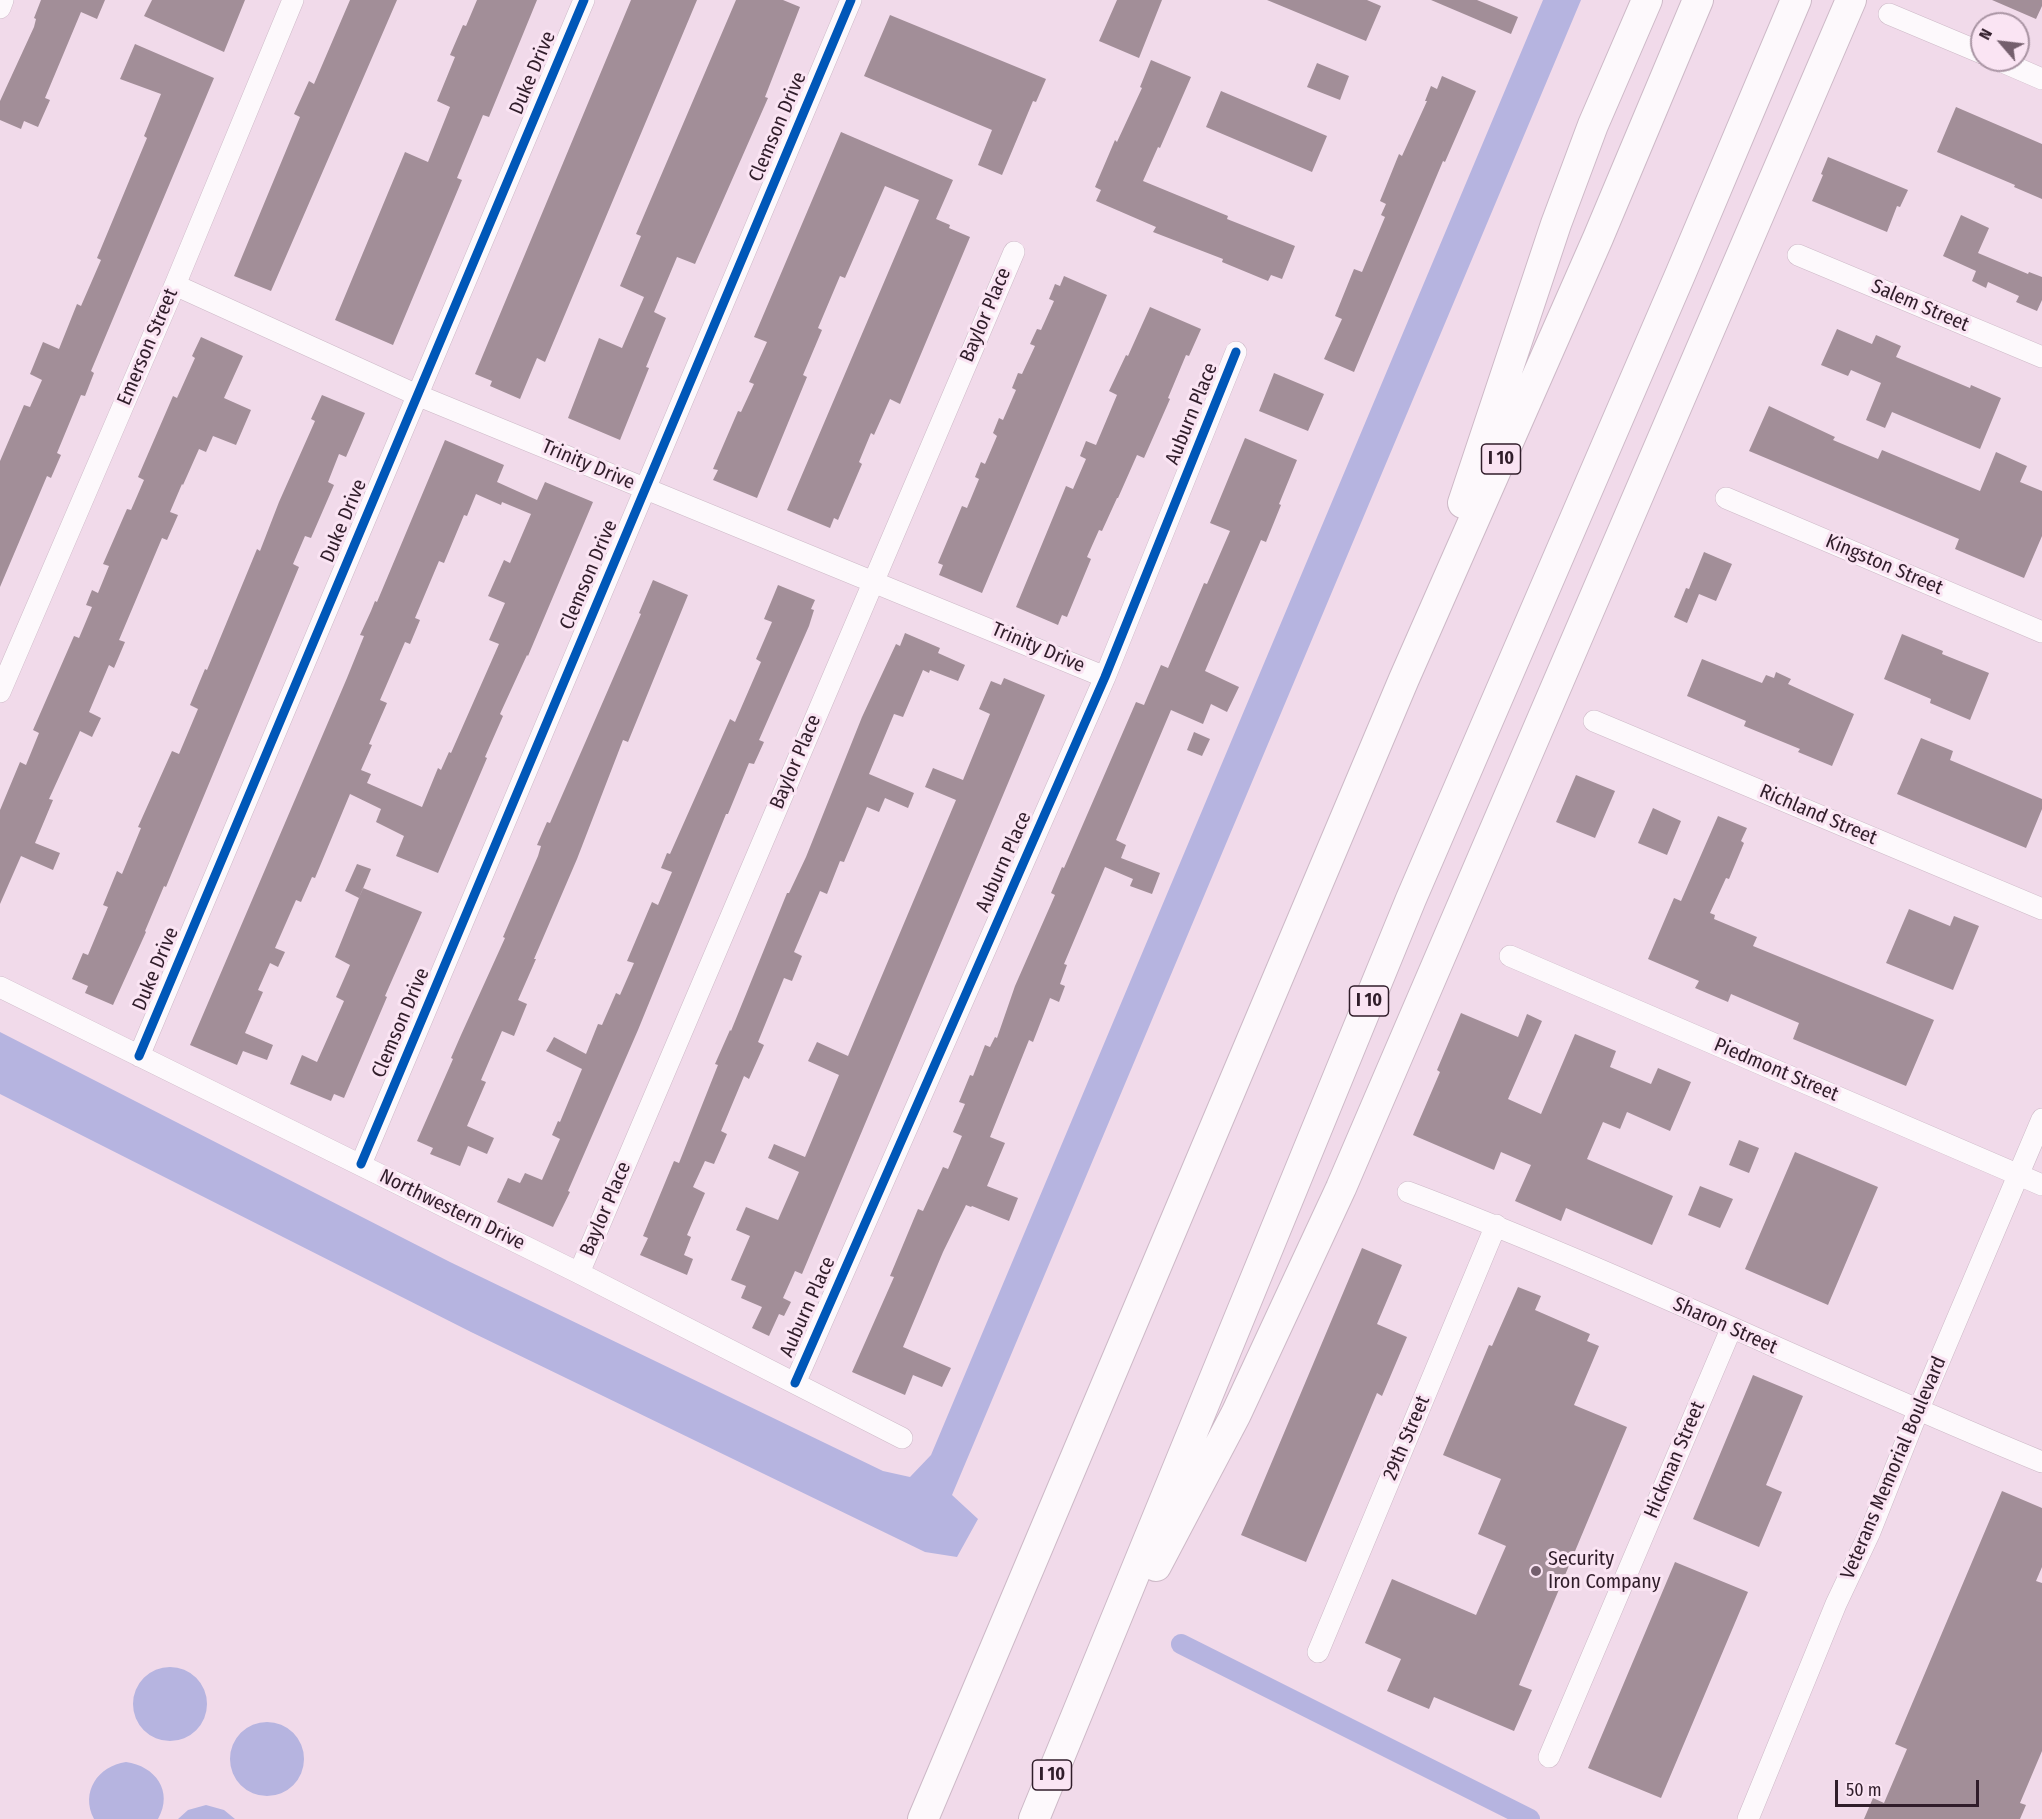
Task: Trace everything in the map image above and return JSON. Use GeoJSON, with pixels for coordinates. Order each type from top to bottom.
{"type":"FeatureCollection","features":[{"type":"Feature","properties":{"kind":"highway"},"geometry":{"type":"LineString","coordinates":[[1404,680],[1556,224],[1593,125],[1647,0]]}},
{"type":"Feature","properties":{"kind":"highway","name":"I 10"},"geometry":{"type":"LineString","coordinates":[[923,1819],[1404,680],[1598,238],[1698,0]]}},
{"type":"Feature","properties":{"kind":"highway","name":"I 10"},"geometry":{"type":"LineString","coordinates":[[1034,1819],[1411,899],[1796,0]]}},
{"type":"Feature","properties":{"kind":"highway"},"geometry":{"type":"LineString","coordinates":[[1070,1731],[1236,1414],[1341,1188],[1851,0]]}},
{"type":"Feature","properties":{"kind":"street"},"geometry":{"type":"LineString","coordinates":[[0,8],[3,0]]}},
{"type":"Feature","properties":{"kind":"street","name":"Emerson Street"},"geometry":{"type":"LineString","coordinates":[[0,692],[175,285],[293,0]]}},
{"type":"Feature","properties":{"kind":"street","name":"Duke Drive"},"geometry":{"type":"LineString","coordinates":[[139,1056],[584,0]]}},
{"type":"Feature","properties":{"kind":"street","name":"Clemson Drive"},"geometry":{"type":"LineString","coordinates":[[361,1164],[851,0]]}},
{"type":"Feature","properties":{"kind":"street"},"geometry":{"type":"LineString","coordinates":[[1890,14],[1970,48]]}},
{"type":"Feature","properties":{"kind":"street"},"geometry":{"type":"LineString","coordinates":[[2026,72],[2042,79]]}},
{"type":"Feature","properties":{"kind":"street","name":"Baylor Place"},"geometry":{"type":"LineString","coordinates":[[579,1273],[1014,252]]}},
{"type":"Feature","properties":{"kind":"street","name":"Salem Street"},"geometry":{"type":"LineString","coordinates":[[1798,255],[2042,357]]}},
{"type":"Feature","properties":{"kind":"street","name":"Trinity Drive"},"geometry":{"type":"LineString","coordinates":[[175,285],[417,394],[644,489],[874,580],[1105,677]]}},
{"type":"Feature","properties":{"kind":"street","name":"Auburn Place"},"geometry":{"type":"LineString","coordinates":[[795,1383],[1105,677],[1236,352]]}},
{"type":"Feature","properties":{"kind":"street","name":"Kingston Street"},"geometry":{"type":"LineString","coordinates":[[1726,498],[2042,632]]}},
{"type":"Feature","properties":{"kind":"street","name":"Richland Street"},"geometry":{"type":"LineString","coordinates":[[1594,721],[2042,909]]}},
{"type":"Feature","properties":{"kind":"street","name":"Piedmont Street"},"geometry":{"type":"LineString","coordinates":[[1510,956],[2042,1185]]}},
{"type":"Feature","properties":{"kind":"street","name":"Northwestern Drive"},"geometry":{"type":"LineString","coordinates":[[0,987],[361,1164],[902,1437]]}},
{"type":"Feature","properties":{"kind":"street","name":"Veterans Memorial Boulevard"},"geometry":{"type":"LineString","coordinates":[[1748,1819],[1836,1604],[1870,1532],[1918,1411],[2042,1119]]}},
{"type":"Feature","properties":{"kind":"street","name":"Sharon Street"},"geometry":{"type":"LineString","coordinates":[[1408,1192],[1496,1225],[1918,1411],[2042,1462]]}},
{"type":"Feature","properties":{"kind":"street","name":"29th Street"},"geometry":{"type":"LineString","coordinates":[[1318,1652],[1496,1225]]}},
{"type":"Feature","properties":{"kind":"street","name":"Hickman Street"},"geometry":{"type":"LineString","coordinates":[[1549,1757],[1731,1329]]}},
{"type":"Feature","properties":{"kind":"water"},"geometry":{"type":"Polygon","coordinates":[[[1543,0],[1581,0],[952,1495],[978,1519],[957,1557],[925,1552],[471,1332],[0,1094],[0,1032],[450,1262],[883,1471],[910,1477],[931,1455],[1543,0]]]}},
{"type":"Feature","properties":{"kind":"water"},"geometry":{"type":"Polygon","coordinates":[[[163,1667],[177,1667],[191,1673],[201,1683],[207,1697],[207,1711],[201,1725],[191,1735],[177,1741],[163,1741],[149,1735],[139,1725],[133,1711],[133,1697],[139,1683],[149,1673],[163,1667]]]}},
{"type":"Feature","properties":{"kind":"water"},"geometry":{"type":"Polygon","coordinates":[[[260,1722],[274,1722],[288,1728],[298,1738],[304,1752],[302,1773],[288,1790],[274,1796],[260,1796],[246,1790],[236,1780],[230,1766],[230,1752],[236,1738],[246,1728],[260,1722]]]}},
{"type":"Feature","properties":{"kind":"water"},"geometry":{"type":"Polygon","coordinates":[[[126,1762],[145,1769],[159,1782],[164,1799],[158,1819],[94,1819],[89,1799],[94,1782],[107,1769],[126,1762]]]}},
{"type":"Feature","properties":{"kind":"water"},"geometry":{"type":"Polygon","coordinates":[[[206,1805],[224,1810],[235,1819],[178,1819],[188,1810],[206,1805]]]}},
{"type":"Feature","properties":{"kind":"building"},"geometry":{"type":"Polygon","coordinates":[[[41,0],[105,0],[97,19],[81,12],[45,98],[50,100],[38,127],[24,121],[21,129],[0,120],[0,101],[34,27],[36,19],[34,18],[41,0]]]}},
{"type":"Feature","properties":{"kind":"building"},"geometry":{"type":"Polygon","coordinates":[[[152,0],[245,0],[224,52],[144,16],[152,0]]]}},
{"type":"Feature","properties":{"kind":"building"},"geometry":{"type":"Polygon","coordinates":[[[350,0],[397,0],[271,291],[234,276],[300,117],[294,114],[309,81],[314,84],[350,0]]]}},
{"type":"Feature","properties":{"kind":"building"},"geometry":{"type":"Polygon","coordinates":[[[477,0],[537,0],[489,117],[483,115],[457,178],[462,180],[393,345],[335,320],[405,152],[428,162],[450,107],[437,101],[455,57],[450,55],[477,0]]]}},
{"type":"Feature","properties":{"kind":"building"},"geometry":{"type":"Polygon","coordinates":[[[631,0],[697,0],[545,362],[537,358],[520,399],[490,386],[492,381],[475,374],[631,0]]]}},
{"type":"Feature","properties":{"kind":"building"},"geometry":{"type":"Polygon","coordinates":[[[736,0],[783,0],[800,7],[765,97],[768,98],[695,264],[677,257],[654,312],[666,318],[620,440],[568,418],[599,338],[622,348],[644,297],[620,286],[641,236],[636,234],[736,0]]]}},
{"type":"Feature","properties":{"kind":"building"},"geometry":{"type":"Polygon","coordinates":[[[1117,0],[1162,0],[1139,58],[1099,41],[1117,0]]]}},
{"type":"Feature","properties":{"kind":"building"},"geometry":{"type":"Polygon","coordinates":[[[1267,0],[1367,0],[1381,6],[1366,41],[1267,0]]]}},
{"type":"Feature","properties":{"kind":"building"},"geometry":{"type":"Polygon","coordinates":[[[1431,0],[1477,0],[1518,17],[1511,34],[1431,0]]]}},
{"type":"Feature","properties":{"kind":"building"},"geometry":{"type":"Polygon","coordinates":[[[1992,0],[2042,0],[2042,6],[2036,19],[2030,16],[2030,12],[2020,12],[1992,0]]]}},
{"type":"Feature","properties":{"kind":"building"},"geometry":{"type":"Polygon","coordinates":[[[890,15],[1046,79],[1036,102],[1033,101],[1002,175],[978,165],[992,130],[864,76],[890,15]]]}},
{"type":"Feature","properties":{"kind":"building"},"geometry":{"type":"Polygon","coordinates":[[[135,44],[214,78],[91,371],[94,373],[85,396],[81,395],[57,453],[61,455],[51,478],[47,476],[0,587],[0,461],[24,405],[30,407],[42,380],[30,374],[43,342],[59,349],[77,304],[81,306],[101,260],[97,258],[147,138],[144,136],[161,94],[120,79],[135,44]]]}},
{"type":"Feature","properties":{"kind":"building"},"geometry":{"type":"Polygon","coordinates":[[[1151,60],[1191,77],[1143,181],[1228,216],[1227,219],[1295,246],[1282,279],[1271,275],[1268,281],[1222,262],[1223,259],[1153,232],[1156,227],[1096,201],[1101,190],[1095,187],[1115,140],[1117,142],[1142,88],[1140,87],[1151,60]]]}},
{"type":"Feature","properties":{"kind":"building"},"geometry":{"type":"Polygon","coordinates":[[[1317,63],[1349,76],[1340,100],[1307,87],[1317,63]]]}},
{"type":"Feature","properties":{"kind":"building"},"geometry":{"type":"Polygon","coordinates":[[[1442,76],[1476,91],[1445,162],[1443,161],[1354,372],[1324,359],[1342,319],[1335,316],[1354,269],[1362,272],[1385,217],[1381,215],[1386,204],[1380,201],[1399,154],[1402,156],[1427,101],[1425,101],[1431,86],[1437,89],[1442,76]]]}},
{"type":"Feature","properties":{"kind":"building"},"geometry":{"type":"Polygon","coordinates":[[[1221,91],[1327,136],[1312,172],[1206,127],[1221,91]]]}},
{"type":"Feature","properties":{"kind":"building"},"geometry":{"type":"Polygon","coordinates":[[[1956,107],[2042,144],[2042,199],[1937,152],[1956,107]]]}},
{"type":"Feature","properties":{"kind":"building"},"geometry":{"type":"Polygon","coordinates":[[[841,132],[953,180],[936,219],[950,225],[949,228],[970,237],[900,404],[890,399],[874,435],[871,433],[859,462],[862,464],[838,520],[834,518],[830,528],[787,510],[919,200],[885,186],[845,278],[840,276],[818,328],[822,330],[803,375],[807,377],[757,498],[713,480],[718,470],[713,469],[738,411],[741,412],[754,384],[749,382],[767,342],[754,337],[841,132]]]}},
{"type":"Feature","properties":{"kind":"building"},"geometry":{"type":"Polygon","coordinates":[[[1828,157],[1908,190],[1900,207],[1897,206],[1887,232],[1812,201],[1828,157]]]}},
{"type":"Feature","properties":{"kind":"building"},"geometry":{"type":"Polygon","coordinates":[[[1961,215],[1989,228],[1978,253],[2028,274],[2029,272],[2042,277],[2042,300],[2037,311],[2016,302],[2019,296],[1988,282],[1986,288],[1972,281],[1976,271],[1943,256],[1961,215]]]}},
{"type":"Feature","properties":{"kind":"building"},"geometry":{"type":"Polygon","coordinates":[[[1064,276],[1107,295],[982,593],[939,575],[943,565],[938,563],[962,506],[967,508],[979,479],[975,477],[981,462],[985,464],[997,436],[993,433],[999,418],[1003,420],[1016,390],[1012,388],[1018,373],[1022,374],[1035,346],[1030,344],[1037,329],[1041,330],[1054,301],[1049,299],[1055,284],[1060,286],[1064,276]]]}},
{"type":"Feature","properties":{"kind":"building"},"geometry":{"type":"Polygon","coordinates":[[[1150,307],[1201,329],[1189,356],[1186,355],[1144,458],[1137,455],[1102,531],[1099,530],[1087,557],[1091,559],[1067,617],[1062,615],[1058,625],[1016,607],[1066,486],[1073,489],[1086,459],[1080,456],[1086,441],[1096,445],[1117,395],[1109,391],[1150,307]]]}},
{"type":"Feature","properties":{"kind":"building"},"geometry":{"type":"Polygon","coordinates":[[[1837,329],[1872,344],[1876,335],[1901,346],[1896,357],[1970,388],[1971,385],[2001,398],[1980,449],[1892,412],[1885,428],[1866,420],[1881,383],[1851,370],[1848,376],[1821,365],[1837,329]]]}},
{"type":"Feature","properties":{"kind":"building"},"geometry":{"type":"Polygon","coordinates":[[[201,337],[243,356],[224,398],[251,410],[236,445],[213,436],[206,452],[199,449],[182,484],[170,512],[178,515],[167,540],[162,538],[119,640],[125,642],[114,668],[109,665],[89,712],[101,718],[92,737],[80,731],[49,799],[53,800],[35,843],[60,853],[53,870],[21,856],[0,904],[0,810],[20,762],[26,765],[39,733],[33,730],[74,636],[79,638],[92,607],[86,605],[92,590],[98,593],[109,566],[103,564],[127,509],[131,510],[144,480],[138,477],[173,396],[177,398],[195,358],[192,356],[201,337]]]}},
{"type":"Feature","properties":{"kind":"building"},"geometry":{"type":"Polygon","coordinates":[[[1274,373],[1324,394],[1308,431],[1259,411],[1274,373]]]}},
{"type":"Feature","properties":{"kind":"building"},"geometry":{"type":"Polygon","coordinates":[[[322,395],[365,413],[346,457],[339,454],[328,482],[334,485],[311,538],[305,536],[293,564],[299,567],[166,887],[164,886],[113,1005],[85,993],[88,986],[72,979],[83,953],[88,955],[108,907],[103,905],[117,871],[122,874],[141,828],[138,827],[172,751],[179,754],[198,709],[190,705],[205,669],[207,670],[257,549],[260,551],[315,421],[311,419],[322,395]]]}},
{"type":"Feature","properties":{"kind":"building"},"geometry":{"type":"Polygon","coordinates":[[[1769,406],[1835,437],[1833,440],[1878,459],[1882,450],[1980,491],[1996,452],[2027,466],[2020,482],[2042,491],[2042,536],[2024,578],[1955,549],[1959,539],[1749,451],[1769,406]]]}},
{"type":"Feature","properties":{"kind":"building"},"geometry":{"type":"Polygon","coordinates":[[[1245,438],[1297,460],[1266,542],[1261,540],[1205,671],[1239,687],[1227,712],[1211,704],[1203,724],[1171,710],[1116,840],[1126,845],[1121,858],[1160,873],[1152,894],[1130,886],[1133,879],[1105,867],[1064,964],[1067,965],[1060,984],[1065,986],[1059,1002],[1050,998],[1033,1042],[1029,1040],[990,1137],[1005,1143],[987,1186],[1018,1198],[1009,1221],[966,1205],[943,1252],[903,1347],[951,1368],[942,1387],[913,1375],[905,1395],[852,1372],[894,1277],[890,1276],[918,1209],[923,1211],[943,1167],[948,1169],[962,1136],[953,1132],[965,1104],[959,1102],[970,1075],[973,1076],[985,1045],[990,1047],[995,1037],[997,1038],[1015,986],[1055,895],[1051,893],[1136,702],[1144,705],[1161,665],[1168,668],[1204,583],[1207,584],[1230,531],[1210,523],[1245,438]]]}},
{"type":"Feature","properties":{"kind":"building"},"geometry":{"type":"Polygon","coordinates":[[[445,440],[504,465],[497,482],[537,500],[545,482],[593,502],[528,656],[500,714],[503,716],[485,757],[487,758],[438,873],[396,856],[404,836],[376,822],[381,809],[350,794],[315,878],[312,877],[301,902],[296,900],[275,948],[285,952],[278,967],[270,963],[258,990],[263,992],[245,1033],[273,1045],[267,1060],[243,1051],[237,1065],[190,1045],[347,678],[364,636],[360,635],[375,601],[377,602],[445,440]],[[476,494],[467,516],[464,515],[444,563],[439,561],[415,618],[420,620],[410,644],[405,642],[380,700],[387,703],[369,744],[372,745],[361,770],[371,774],[367,783],[422,807],[438,768],[441,770],[449,752],[451,753],[499,644],[489,640],[505,603],[488,596],[504,560],[510,563],[531,514],[502,502],[501,505],[476,494]]]}},
{"type":"Feature","properties":{"kind":"building"},"geometry":{"type":"Polygon","coordinates":[[[1704,552],[1732,564],[1716,601],[1699,594],[1687,623],[1674,617],[1686,588],[1689,589],[1704,552]]]}},
{"type":"Feature","properties":{"kind":"building"},"geometry":{"type":"Polygon","coordinates":[[[653,580],[688,595],[628,742],[623,740],[577,859],[534,959],[536,959],[518,1000],[527,1004],[514,1036],[502,1031],[481,1080],[486,1082],[467,1126],[494,1138],[487,1154],[468,1146],[460,1166],[430,1154],[433,1148],[417,1141],[453,1059],[451,1058],[505,938],[503,937],[538,856],[541,846],[537,845],[547,822],[550,823],[641,614],[639,613],[653,580]]]}},
{"type":"Feature","properties":{"kind":"building"},"geometry":{"type":"Polygon","coordinates":[[[778,585],[815,600],[811,609],[814,610],[809,626],[759,740],[764,742],[754,764],[749,763],[728,814],[726,814],[638,1030],[553,1227],[497,1202],[508,1178],[520,1183],[525,1173],[542,1180],[560,1139],[552,1135],[558,1121],[560,1122],[582,1069],[546,1051],[554,1037],[586,1054],[598,1024],[602,1025],[616,993],[620,995],[634,963],[627,961],[652,902],[658,905],[672,872],[661,868],[667,853],[670,854],[730,719],[735,722],[761,662],[756,659],[772,622],[764,619],[778,585]]]}},
{"type":"Feature","properties":{"kind":"building"},"geometry":{"type":"Polygon","coordinates":[[[905,633],[940,648],[938,653],[965,665],[958,681],[930,670],[929,673],[923,670],[903,717],[894,714],[869,774],[914,793],[908,808],[885,798],[879,812],[867,807],[844,862],[840,861],[827,894],[820,891],[794,952],[802,956],[792,981],[784,978],[758,1042],[764,1045],[749,1079],[744,1076],[721,1131],[727,1134],[714,1164],[705,1161],[693,1187],[705,1193],[687,1235],[691,1237],[684,1255],[693,1259],[687,1275],[640,1255],[648,1238],[643,1236],[674,1161],[679,1163],[718,1065],[715,1064],[731,1031],[787,893],[806,857],[862,717],[896,644],[900,646],[905,633]]]}},
{"type":"Feature","properties":{"kind":"building"},"geometry":{"type":"Polygon","coordinates":[[[1902,634],[1943,651],[1942,654],[1989,673],[1970,720],[1930,703],[1931,699],[1884,679],[1902,634]]]}},
{"type":"Feature","properties":{"kind":"building"},"geometry":{"type":"Polygon","coordinates":[[[1702,659],[1762,683],[1766,675],[1774,678],[1776,672],[1791,679],[1788,684],[1854,714],[1832,766],[1798,752],[1800,749],[1744,726],[1746,721],[1687,696],[1702,659]]]}},
{"type":"Feature","properties":{"kind":"building"},"geometry":{"type":"Polygon","coordinates":[[[1004,678],[1045,695],[802,1274],[795,1271],[783,1298],[791,1302],[784,1316],[779,1314],[769,1336],[752,1328],[762,1307],[741,1298],[746,1286],[731,1280],[750,1236],[736,1230],[746,1207],[778,1220],[799,1172],[768,1158],[774,1144],[805,1157],[839,1075],[808,1061],[817,1042],[848,1056],[956,800],[925,787],[933,768],[963,780],[990,714],[979,709],[991,681],[1001,685],[1004,678]]]}},
{"type":"Feature","properties":{"kind":"building"},"geometry":{"type":"Polygon","coordinates":[[[1194,732],[1210,739],[1202,756],[1187,750],[1194,732]]]}},
{"type":"Feature","properties":{"kind":"building"},"geometry":{"type":"Polygon","coordinates":[[[1921,738],[1953,751],[1950,760],[2042,799],[2042,809],[2026,848],[1897,794],[1921,738]]]}},
{"type":"Feature","properties":{"kind":"building"},"geometry":{"type":"Polygon","coordinates":[[[1576,775],[1615,791],[1595,838],[1556,822],[1576,775]]]}},
{"type":"Feature","properties":{"kind":"building"},"geometry":{"type":"Polygon","coordinates":[[[1653,808],[1681,821],[1667,855],[1638,843],[1653,808]]]}},
{"type":"Feature","properties":{"kind":"building"},"geometry":{"type":"Polygon","coordinates":[[[1718,816],[1747,828],[1741,841],[1744,843],[1729,879],[1726,878],[1710,913],[1715,915],[1714,919],[1757,937],[1753,946],[1934,1020],[1906,1086],[1793,1039],[1799,1023],[1731,994],[1728,1002],[1695,988],[1699,981],[1648,959],[1674,898],[1681,901],[1718,816]]]}},
{"type":"Feature","properties":{"kind":"building"},"geometry":{"type":"Polygon","coordinates":[[[357,864],[371,869],[359,898],[345,891],[357,864]]]}},
{"type":"Feature","properties":{"kind":"building"},"geometry":{"type":"Polygon","coordinates":[[[363,888],[422,912],[344,1098],[334,1094],[331,1101],[290,1084],[302,1055],[317,1062],[344,1001],[336,997],[350,965],[335,957],[363,888]]]}},
{"type":"Feature","properties":{"kind":"building"},"geometry":{"type":"Polygon","coordinates":[[[1909,909],[1950,926],[1954,916],[1979,926],[1953,990],[1886,963],[1909,909]]]}},
{"type":"Feature","properties":{"kind":"building"},"geometry":{"type":"Polygon","coordinates":[[[1461,1013],[1518,1037],[1527,1014],[1542,1021],[1508,1099],[1541,1114],[1575,1034],[1616,1051],[1610,1067],[1651,1084],[1658,1068],[1691,1082],[1670,1131],[1627,1112],[1620,1129],[1603,1122],[1587,1159],[1673,1196],[1652,1245],[1566,1208],[1561,1221],[1515,1201],[1531,1165],[1501,1152],[1494,1170],[1413,1135],[1440,1072],[1437,1070],[1461,1013]]]}},
{"type":"Feature","properties":{"kind":"building"},"geometry":{"type":"Polygon","coordinates":[[[1739,1140],[1759,1148],[1749,1173],[1729,1165],[1739,1140]]]}},
{"type":"Feature","properties":{"kind":"building"},"geometry":{"type":"Polygon","coordinates":[[[1795,1152],[1878,1187],[1828,1305],[1745,1269],[1795,1152]]]}},
{"type":"Feature","properties":{"kind":"building"},"geometry":{"type":"Polygon","coordinates":[[[1700,1186],[1733,1199],[1720,1228],[1688,1215],[1700,1186]]]}},
{"type":"Feature","properties":{"kind":"building"},"geometry":{"type":"Polygon","coordinates":[[[1362,1248],[1402,1265],[1377,1324],[1407,1337],[1382,1396],[1377,1393],[1306,1562],[1241,1535],[1362,1248]]]}},
{"type":"Feature","properties":{"kind":"building"},"geometry":{"type":"Polygon","coordinates":[[[1518,1287],[1541,1296],[1535,1310],[1590,1334],[1587,1341],[1599,1346],[1574,1405],[1627,1427],[1519,1685],[1532,1690],[1514,1731],[1434,1697],[1429,1709],[1387,1691],[1401,1659],[1365,1643],[1392,1579],[1476,1615],[1506,1546],[1478,1534],[1501,1479],[1443,1455],[1489,1345],[1492,1346],[1518,1287]]]}},
{"type":"Feature","properties":{"kind":"building"},"geometry":{"type":"Polygon","coordinates":[[[1753,1375],[1803,1396],[1766,1485],[1782,1492],[1759,1547],[1693,1519],[1753,1375]]]}},
{"type":"Feature","properties":{"kind":"building"},"geometry":{"type":"Polygon","coordinates":[[[2002,1491],[2042,1508],[2042,1567],[2036,1581],[2042,1583],[2042,1751],[2020,1803],[2026,1805],[2020,1819],[1864,1819],[1873,1798],[1884,1803],[1907,1749],[1895,1744],[2002,1491]]]}},
{"type":"Feature","properties":{"kind":"building"},"geometry":{"type":"Polygon","coordinates":[[[1675,1562],[1748,1592],[1661,1798],[1588,1768],[1675,1562]]]}},
{"type":"Feature","properties":{"kind":"waterway"},"geometry":{"type":"LineString","coordinates":[[1181,1644],[1530,1819]]}},
{"type":"Feature","properties":{"kind":"cycle path"},"geometry":{"type":"LineString","coordinates":[[139,1056],[584,0]]}},
{"type":"Feature","properties":{"kind":"cycle path"},"geometry":{"type":"LineString","coordinates":[[361,1164],[851,0]]}},
{"type":"Feature","properties":{"kind":"cycle path"},"geometry":{"type":"LineString","coordinates":[[795,1383],[1105,677],[1236,352]]}},
{"type":"Feature","properties":{"kind":"place","name":"Security Iron Company"},"geometry":{"type":"Point","coordinates":[1536,1571]}}]}
